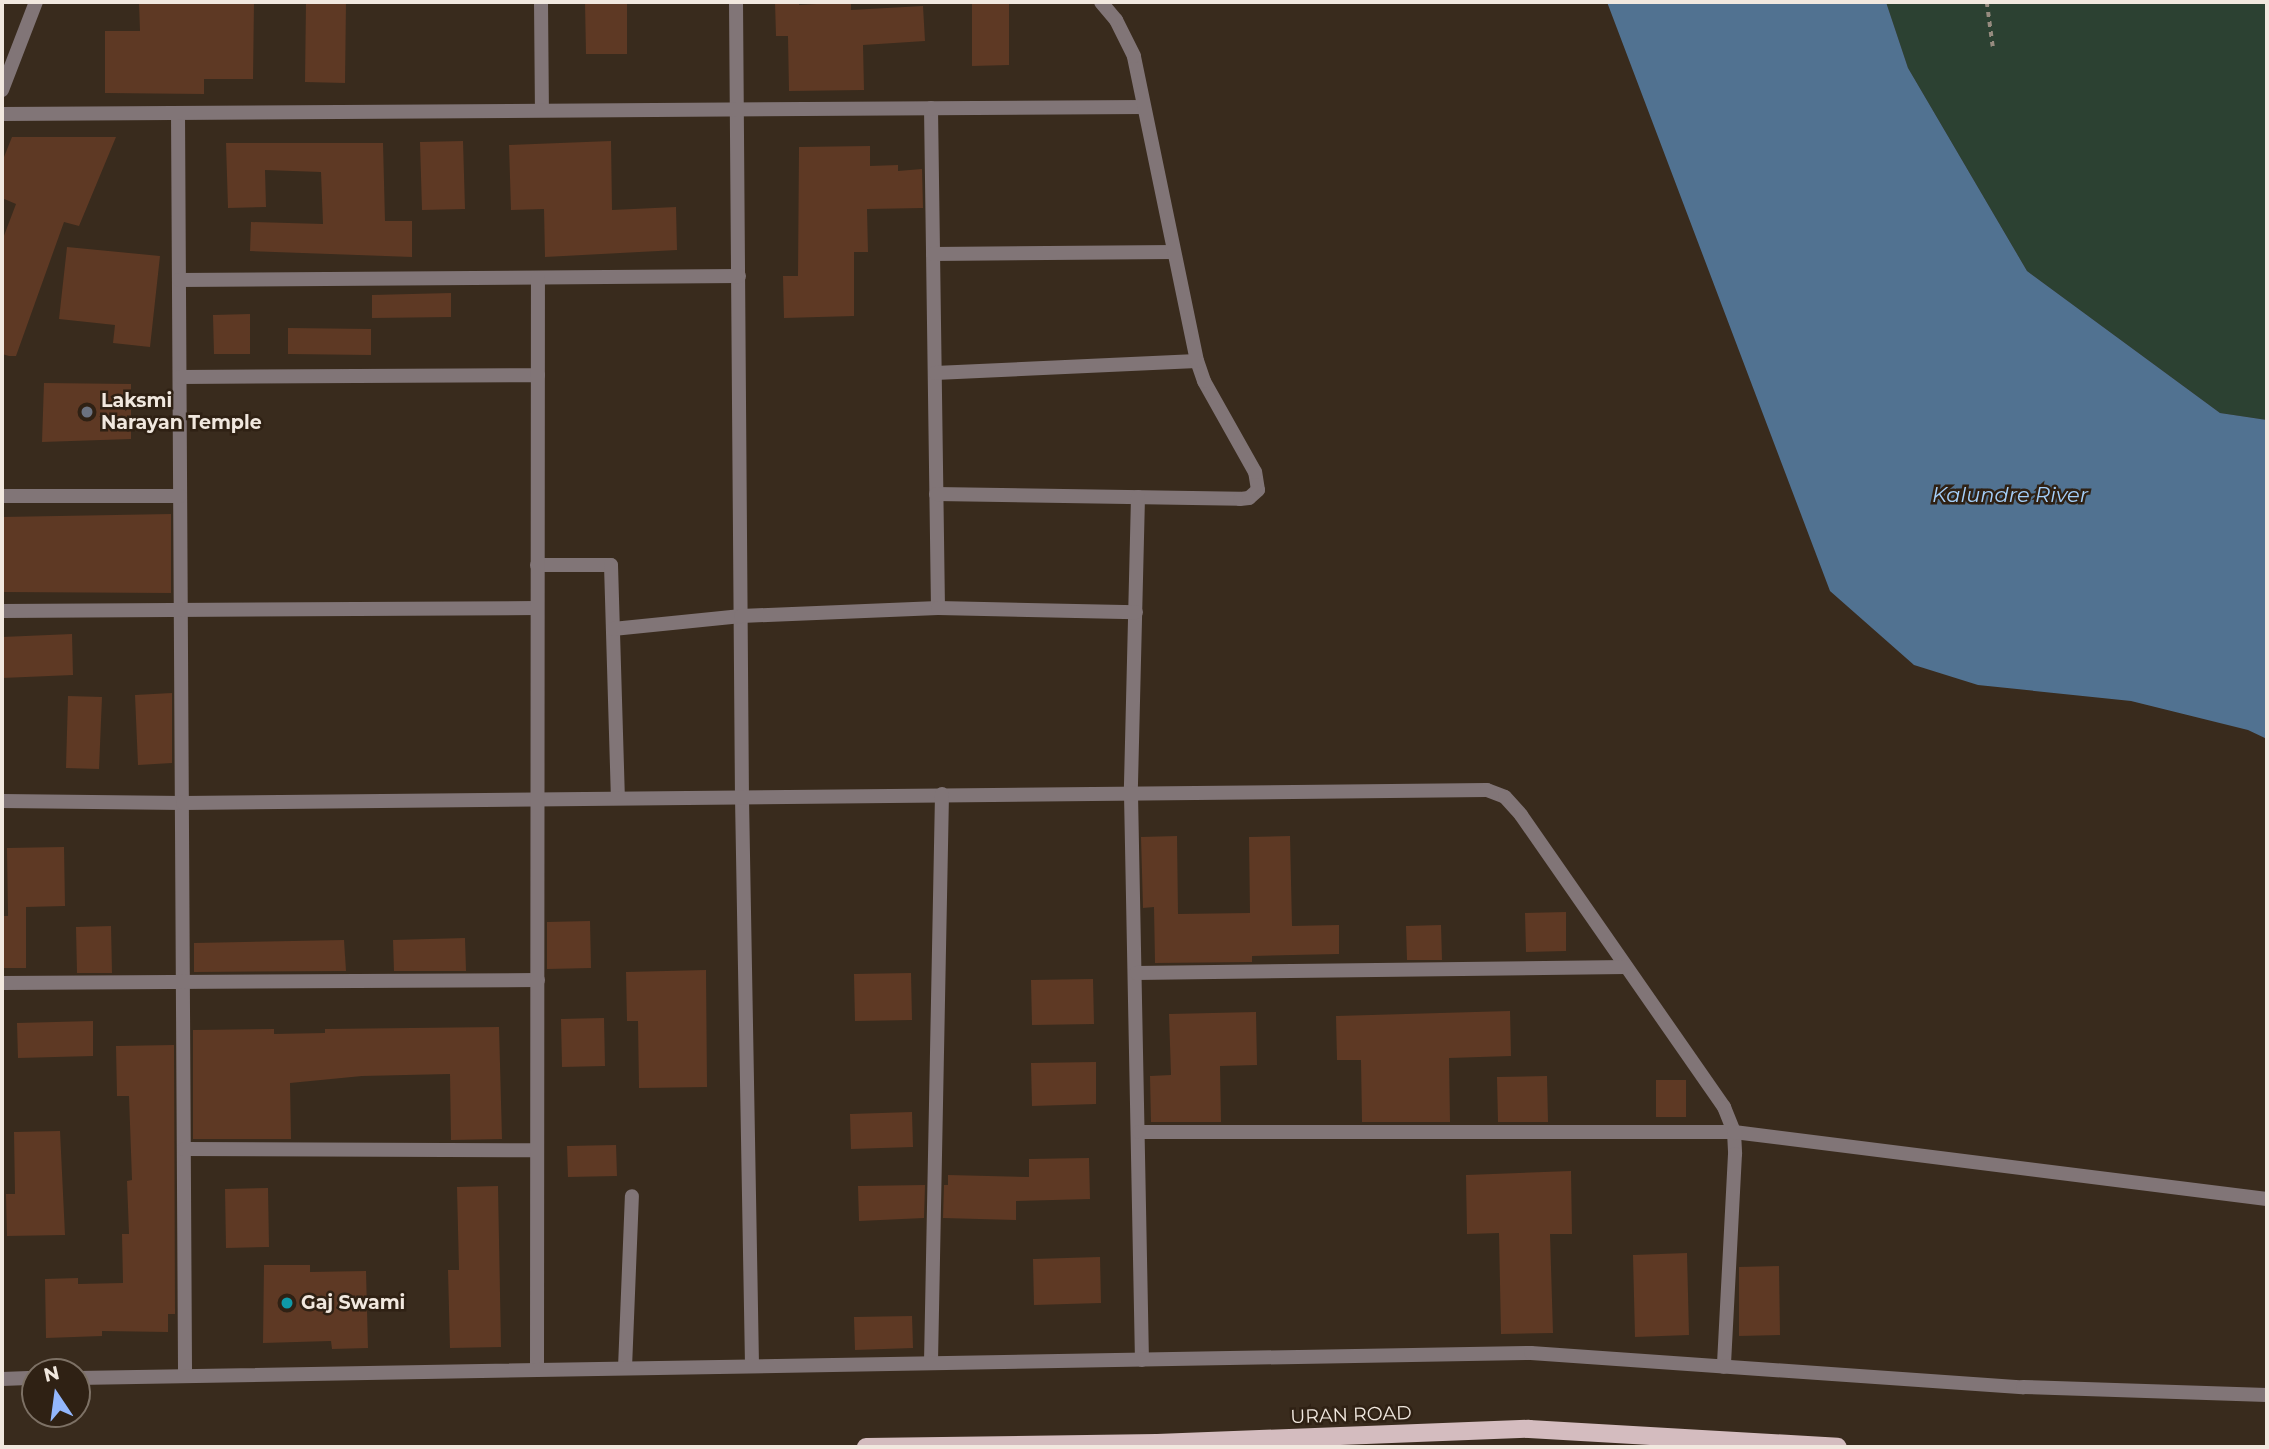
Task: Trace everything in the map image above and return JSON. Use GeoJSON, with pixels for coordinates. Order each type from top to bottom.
{"type":"FeatureCollection","features":[{"type":"Feature","properties":{"kind":"main road","name":"URAN ROAD"},"geometry":{"type":"LineString","coordinates":[[866,1447],[1171,1442],[1529,1429],[1837,1447]]}},
{"type":"Feature","properties":{"kind":"street"},"geometry":{"type":"LineString","coordinates":[[2,90],[36,2]]}},
{"type":"Feature","properties":{"kind":"street"},"geometry":{"type":"LineString","coordinates":[[541,2],[542,110]]}},
{"type":"Feature","properties":{"kind":"street"},"geometry":{"type":"LineString","coordinates":[[736,2],[742,798],[752,1366]]}},
{"type":"Feature","properties":{"kind":"street"},"geometry":{"type":"LineString","coordinates":[[936,495],[1240,499],[1249,498],[1258,490],[1255,472],[1204,381],[1197,361],[1134,56],[1116,20],[1101,2]]}},
{"type":"Feature","properties":{"kind":"street"},"geometry":{"type":"LineString","coordinates":[[2,114],[1144,107]]}},
{"type":"Feature","properties":{"kind":"street"},"geometry":{"type":"LineString","coordinates":[[931,108],[938,608]]}},
{"type":"Feature","properties":{"kind":"street"},"geometry":{"type":"LineString","coordinates":[[178,113],[186,1376]]}},
{"type":"Feature","properties":{"kind":"street"},"geometry":{"type":"LineString","coordinates":[[933,254],[1174,251]]}},
{"type":"Feature","properties":{"kind":"street"},"geometry":{"type":"LineString","coordinates":[[179,279],[739,276]]}},
{"type":"Feature","properties":{"kind":"street"},"geometry":{"type":"LineString","coordinates":[[537,1370],[538,278]]}},
{"type":"Feature","properties":{"kind":"street"},"geometry":{"type":"LineString","coordinates":[[935,373],[1197,361]]}},
{"type":"Feature","properties":{"kind":"street"},"geometry":{"type":"LineString","coordinates":[[180,377],[538,375]]}},
{"type":"Feature","properties":{"kind":"street"},"geometry":{"type":"LineString","coordinates":[[2,496],[180,496]]}},
{"type":"Feature","properties":{"kind":"street"},"geometry":{"type":"LineString","coordinates":[[1138,497],[1131,794],[1142,1360]]}},
{"type":"Feature","properties":{"kind":"street"},"geometry":{"type":"LineString","coordinates":[[537,565],[611,565],[618,798]]}},
{"type":"Feature","properties":{"kind":"street"},"geometry":{"type":"LineString","coordinates":[[2,611],[537,608]]}},
{"type":"Feature","properties":{"kind":"street"},"geometry":{"type":"LineString","coordinates":[[613,629],[741,616],[938,608],[1136,612]]}},
{"type":"Feature","properties":{"kind":"street"},"geometry":{"type":"LineString","coordinates":[[2,801],[183,803],[1487,790],[1505,797],[1521,815],[1724,1107],[1734,1132],[1724,1367]]}},
{"type":"Feature","properties":{"kind":"street"},"geometry":{"type":"LineString","coordinates":[[931,1362],[942,794]]}},
{"type":"Feature","properties":{"kind":"street"},"geometry":{"type":"LineString","coordinates":[[1136,973],[1626,967]]}},
{"type":"Feature","properties":{"kind":"street"},"geometry":{"type":"LineString","coordinates":[[2,983],[538,980]]}},
{"type":"Feature","properties":{"kind":"street"},"geometry":{"type":"LineString","coordinates":[[1139,1132],[1734,1132],[2267,1199]]}},
{"type":"Feature","properties":{"kind":"street"},"geometry":{"type":"LineString","coordinates":[[184,1149],[537,1150]]}},
{"type":"Feature","properties":{"kind":"street"},"geometry":{"type":"LineString","coordinates":[[625,1368],[632,1196]]}},
{"type":"Feature","properties":{"kind":"street"},"geometry":{"type":"LineString","coordinates":[[91,1378],[1531,1353],[2023,1387],[2132,1393],[2267,1395]]}},
{"type":"Feature","properties":{"kind":"street"},"geometry":{"type":"LineString","coordinates":[[2,1379],[21,1378]]}},
{"type":"Feature","properties":{"kind":"path"},"geometry":{"type":"LineString","coordinates":[[1987,2],[1993,47]]}},
{"type":"Feature","properties":{"kind":"green space"},"geometry":{"type":"Polygon","coordinates":[[[1886,2],[2267,2],[2267,420],[2220,413],[2027,271],[1908,68],[1886,2]]]}},
{"type":"Feature","properties":{"kind":"water","name":"Kalundre River"},"geometry":{"type":"Polygon","coordinates":[[[1607,2],[1886,2],[1908,68],[2027,271],[2220,413],[2267,420],[2267,739],[2248,730],[2131,701],[1978,685],[1914,665],[1830,591],[1607,2]]]}},
{"type":"Feature","properties":{"kind":"building"},"geometry":{"type":"Polygon","coordinates":[[[139,2],[254,2],[253,79],[204,79],[204,94],[105,93],[105,31],[140,31],[139,2]]]}},
{"type":"Feature","properties":{"kind":"building"},"geometry":{"type":"Polygon","coordinates":[[[306,2],[346,2],[345,83],[305,82],[306,2]]]}},
{"type":"Feature","properties":{"kind":"building"},"geometry":{"type":"Polygon","coordinates":[[[585,2],[627,2],[627,54],[586,54],[585,2]]]}},
{"type":"Feature","properties":{"kind":"building"},"geometry":{"type":"Polygon","coordinates":[[[775,2],[799,2],[799,5],[851,2],[851,10],[923,6],[925,41],[863,45],[864,90],[789,91],[788,36],[776,36],[775,2]]]}},
{"type":"Feature","properties":{"kind":"building"},"geometry":{"type":"Polygon","coordinates":[[[972,2],[1009,2],[1009,65],[972,66],[972,2]]]}},
{"type":"Feature","properties":{"kind":"building"},"geometry":{"type":"Polygon","coordinates":[[[12,137],[116,137],[79,226],[64,222],[16,356],[2,354],[2,241],[16,204],[2,198],[2,162],[12,137]]]}},
{"type":"Feature","properties":{"kind":"building"},"geometry":{"type":"Polygon","coordinates":[[[463,141],[465,209],[422,210],[420,142],[463,141]]]}},
{"type":"Feature","properties":{"kind":"building"},"geometry":{"type":"Polygon","coordinates":[[[611,141],[612,210],[676,207],[677,250],[545,257],[544,209],[511,210],[509,145],[611,141]]]}},
{"type":"Feature","properties":{"kind":"building"},"geometry":{"type":"Polygon","coordinates":[[[226,143],[383,143],[385,221],[412,221],[412,257],[250,251],[251,222],[323,224],[321,172],[265,170],[266,207],[228,208],[226,143]]]}},
{"type":"Feature","properties":{"kind":"building"},"geometry":{"type":"Polygon","coordinates":[[[870,146],[870,166],[898,165],[898,171],[922,169],[923,208],[867,209],[868,252],[854,252],[854,316],[784,318],[783,276],[798,276],[799,147],[870,146]]]}},
{"type":"Feature","properties":{"kind":"building"},"geometry":{"type":"Polygon","coordinates":[[[67,247],[160,256],[150,347],[113,343],[115,325],[59,319],[67,247]]]}},
{"type":"Feature","properties":{"kind":"building"},"geometry":{"type":"Polygon","coordinates":[[[451,293],[451,317],[372,318],[372,295],[451,293]]]}},
{"type":"Feature","properties":{"kind":"building"},"geometry":{"type":"Polygon","coordinates":[[[250,314],[250,354],[214,354],[213,315],[250,314]]]}},
{"type":"Feature","properties":{"kind":"building"},"geometry":{"type":"Polygon","coordinates":[[[288,328],[371,329],[371,355],[288,354],[288,328]]]}},
{"type":"Feature","properties":{"kind":"building","name":"Laksmi Narayan Temple"},"geometry":{"type":"Polygon","coordinates":[[[44,383],[131,384],[131,439],[42,442],[44,383]]]}},
{"type":"Feature","properties":{"kind":"building"},"geometry":{"type":"Polygon","coordinates":[[[171,514],[171,593],[2,592],[2,517],[171,514]]]}},
{"type":"Feature","properties":{"kind":"building"},"geometry":{"type":"Polygon","coordinates":[[[72,634],[73,675],[2,678],[2,637],[72,634]]]}},
{"type":"Feature","properties":{"kind":"building"},"geometry":{"type":"Polygon","coordinates":[[[172,693],[172,763],[138,765],[135,695],[172,693]]]}},
{"type":"Feature","properties":{"kind":"building"},"geometry":{"type":"Polygon","coordinates":[[[68,696],[102,697],[99,769],[66,768],[68,696]]]}},
{"type":"Feature","properties":{"kind":"building"},"geometry":{"type":"Polygon","coordinates":[[[1177,836],[1178,914],[1250,913],[1249,837],[1290,836],[1292,926],[1339,925],[1339,954],[1252,956],[1252,962],[1155,963],[1154,907],[1143,908],[1141,837],[1177,836]]]}},
{"type":"Feature","properties":{"kind":"building"},"geometry":{"type":"Polygon","coordinates":[[[64,847],[65,906],[26,907],[26,968],[2,968],[2,916],[8,916],[7,848],[64,847]]]}},
{"type":"Feature","properties":{"kind":"building"},"geometry":{"type":"Polygon","coordinates":[[[1566,912],[1566,951],[1526,952],[1525,913],[1566,912]]]}},
{"type":"Feature","properties":{"kind":"building"},"geometry":{"type":"Polygon","coordinates":[[[590,921],[591,968],[547,969],[547,922],[590,921]]]}},
{"type":"Feature","properties":{"kind":"building"},"geometry":{"type":"Polygon","coordinates":[[[1441,925],[1442,960],[1407,960],[1406,926],[1441,925]]]}},
{"type":"Feature","properties":{"kind":"building"},"geometry":{"type":"Polygon","coordinates":[[[111,926],[112,973],[77,973],[76,927],[111,926]]]}},
{"type":"Feature","properties":{"kind":"building"},"geometry":{"type":"Polygon","coordinates":[[[465,938],[466,971],[394,971],[393,940],[465,938]]]}},
{"type":"Feature","properties":{"kind":"building"},"geometry":{"type":"Polygon","coordinates":[[[344,940],[346,971],[194,972],[194,943],[344,940]]]}},
{"type":"Feature","properties":{"kind":"building"},"geometry":{"type":"Polygon","coordinates":[[[706,970],[707,1087],[639,1088],[638,1021],[627,1021],[626,972],[706,970]]]}},
{"type":"Feature","properties":{"kind":"building"},"geometry":{"type":"Polygon","coordinates":[[[911,973],[912,1020],[855,1021],[854,974],[911,973]]]}},
{"type":"Feature","properties":{"kind":"building"},"geometry":{"type":"Polygon","coordinates":[[[1093,979],[1094,1024],[1032,1025],[1031,980],[1093,979]]]}},
{"type":"Feature","properties":{"kind":"building"},"geometry":{"type":"Polygon","coordinates":[[[1510,1011],[1511,1056],[1449,1058],[1450,1122],[1362,1122],[1361,1060],[1337,1060],[1336,1016],[1510,1011]]]}},
{"type":"Feature","properties":{"kind":"building"},"geometry":{"type":"Polygon","coordinates":[[[1256,1012],[1257,1065],[1220,1066],[1221,1122],[1151,1122],[1150,1076],[1171,1075],[1169,1014],[1256,1012]]]}},
{"type":"Feature","properties":{"kind":"building"},"geometry":{"type":"Polygon","coordinates":[[[604,1018],[605,1066],[562,1067],[561,1019],[604,1018]]]}},
{"type":"Feature","properties":{"kind":"building"},"geometry":{"type":"Polygon","coordinates":[[[93,1021],[93,1056],[18,1058],[17,1023],[93,1021]]]}},
{"type":"Feature","properties":{"kind":"building"},"geometry":{"type":"Polygon","coordinates":[[[499,1027],[502,1139],[451,1140],[450,1074],[362,1076],[290,1083],[291,1139],[193,1139],[193,1030],[274,1029],[274,1034],[325,1033],[325,1029],[499,1027]]]}},
{"type":"Feature","properties":{"kind":"building"},"geometry":{"type":"Polygon","coordinates":[[[174,1045],[175,1314],[168,1314],[168,1332],[102,1331],[102,1336],[46,1338],[45,1279],[78,1278],[78,1284],[123,1283],[122,1234],[129,1234],[127,1181],[132,1180],[129,1096],[117,1096],[116,1046],[174,1045]]]}},
{"type":"Feature","properties":{"kind":"building"},"geometry":{"type":"Polygon","coordinates":[[[1096,1062],[1096,1104],[1032,1106],[1031,1063],[1096,1062]]]}},
{"type":"Feature","properties":{"kind":"building"},"geometry":{"type":"Polygon","coordinates":[[[1547,1076],[1548,1122],[1498,1122],[1497,1077],[1547,1076]]]}},
{"type":"Feature","properties":{"kind":"building"},"geometry":{"type":"Polygon","coordinates":[[[1656,1080],[1686,1080],[1686,1117],[1656,1117],[1656,1080]]]}},
{"type":"Feature","properties":{"kind":"building"},"geometry":{"type":"Polygon","coordinates":[[[912,1112],[913,1147],[851,1149],[850,1114],[912,1112]]]}},
{"type":"Feature","properties":{"kind":"building"},"geometry":{"type":"Polygon","coordinates":[[[60,1131],[65,1235],[7,1236],[6,1194],[15,1194],[14,1132],[60,1131]]]}},
{"type":"Feature","properties":{"kind":"building"},"geometry":{"type":"Polygon","coordinates":[[[616,1145],[617,1176],[568,1177],[567,1146],[616,1145]]]}},
{"type":"Feature","properties":{"kind":"building"},"geometry":{"type":"Polygon","coordinates":[[[1089,1158],[1090,1199],[1016,1201],[1016,1220],[943,1218],[944,1185],[948,1185],[948,1175],[1029,1177],[1029,1159],[1089,1158]]]}},
{"type":"Feature","properties":{"kind":"building"},"geometry":{"type":"Polygon","coordinates":[[[1571,1171],[1572,1234],[1550,1234],[1553,1333],[1501,1334],[1499,1233],[1467,1234],[1466,1175],[1571,1171]]]}},
{"type":"Feature","properties":{"kind":"building"},"geometry":{"type":"Polygon","coordinates":[[[925,1185],[924,1218],[859,1221],[858,1186],[925,1185]]]}},
{"type":"Feature","properties":{"kind":"building"},"geometry":{"type":"Polygon","coordinates":[[[498,1186],[501,1347],[450,1348],[448,1270],[459,1270],[457,1187],[498,1186]]]}},
{"type":"Feature","properties":{"kind":"building"},"geometry":{"type":"Polygon","coordinates":[[[268,1188],[269,1247],[226,1248],[225,1189],[268,1188]]]}},
{"type":"Feature","properties":{"kind":"building"},"geometry":{"type":"Polygon","coordinates":[[[1687,1253],[1689,1335],[1635,1337],[1633,1255],[1687,1253]]]}},
{"type":"Feature","properties":{"kind":"building"},"geometry":{"type":"Polygon","coordinates":[[[1100,1257],[1101,1303],[1034,1305],[1033,1259],[1100,1257]]]}},
{"type":"Feature","properties":{"kind":"building"},"geometry":{"type":"Polygon","coordinates":[[[264,1265],[310,1265],[310,1272],[366,1271],[368,1348],[332,1349],[331,1341],[263,1343],[264,1265]]]}},
{"type":"Feature","properties":{"kind":"building"},"geometry":{"type":"Polygon","coordinates":[[[1779,1266],[1780,1335],[1739,1336],[1739,1267],[1779,1266]]]}},
{"type":"Feature","properties":{"kind":"building"},"geometry":{"type":"Polygon","coordinates":[[[912,1316],[913,1348],[855,1350],[854,1317],[912,1316]]]}},
{"type":"Feature","properties":{"kind":"place","name":"Laksmi Narayan Temple"},"geometry":{"type":"Point","coordinates":[87,412]}},
{"type":"Feature","properties":{"kind":"place","name":"Gaj Swami"},"geometry":{"type":"Point","coordinates":[287,1303]}}]}
